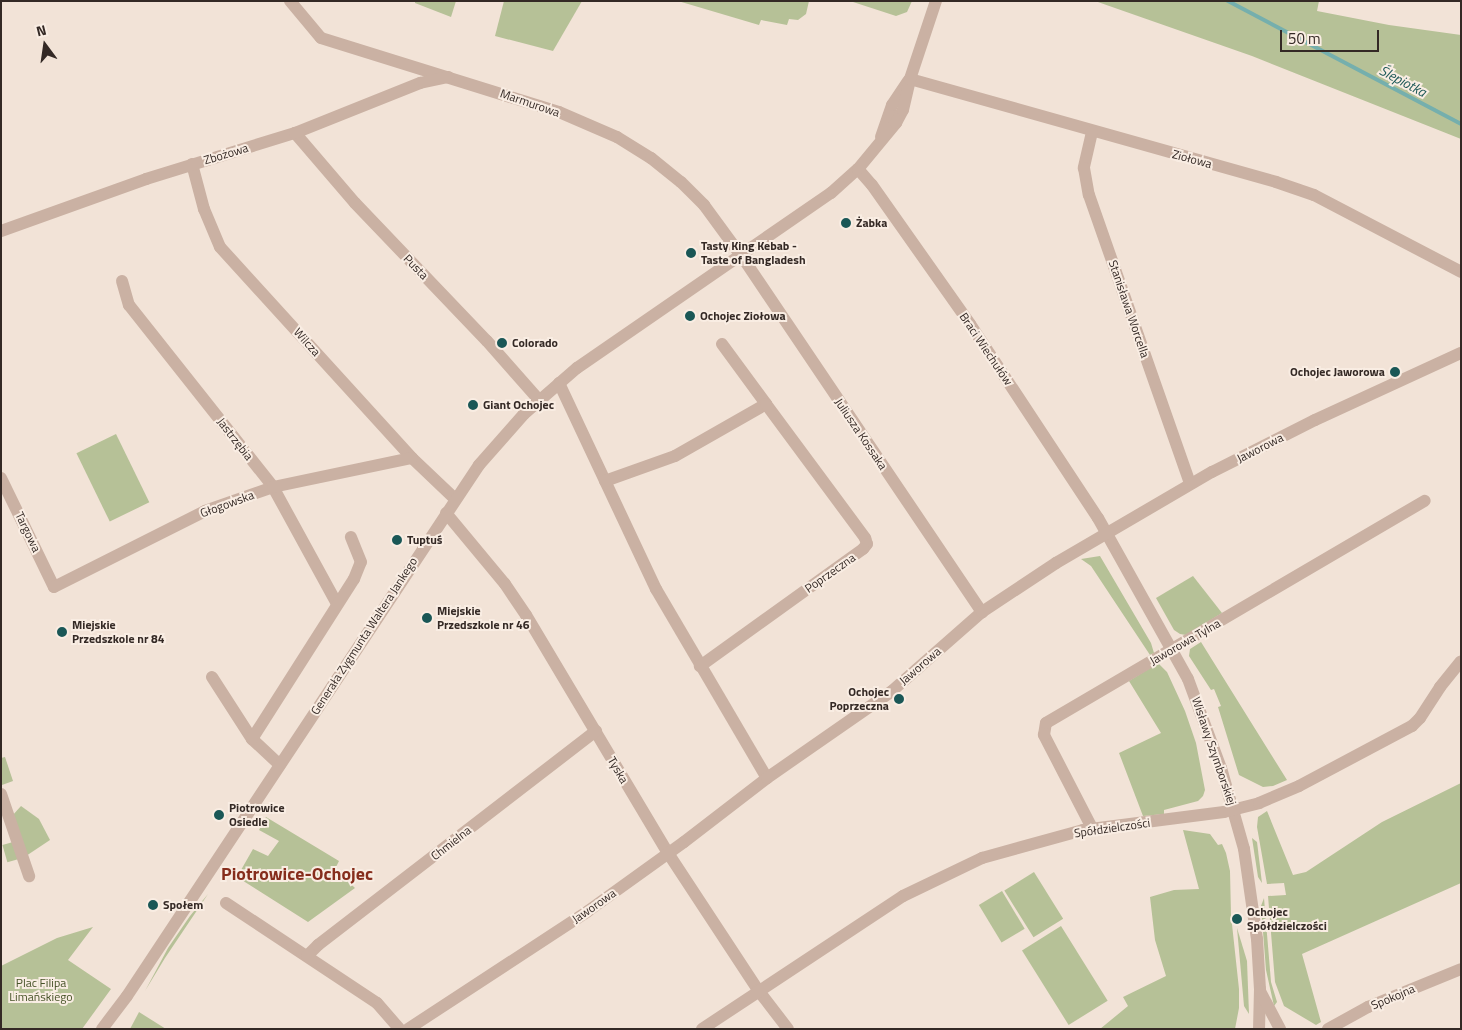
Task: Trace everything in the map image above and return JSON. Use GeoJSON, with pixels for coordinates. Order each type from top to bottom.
{"type":"FeatureCollection","features":[{"type":"Feature","properties":{"kind":"street","name":"Marmurowa"},"geometry":{"type":"LineString","coordinates":[[290,1],[321,38],[559,112],[617,137],[651,158],[681,182],[704,205],[741,255]]}},
{"type":"Feature","properties":{"kind":"street","name":"Generała Zygmunta Waltera Jankego"},"geometry":{"type":"LineString","coordinates":[[102,1029],[127,996],[455,499],[495,446],[538,400],[594,356],[831,193],[858,169],[880,142],[889,112],[910,79],[936,1]]}},
{"type":"Feature","properties":{"kind":"street","name":"Zbożowa"},"geometry":{"type":"LineString","coordinates":[[1,231],[192,164],[295,133],[420,83],[450,77]]}},
{"type":"Feature","properties":{"kind":"street","name":"Ziołowa"},"geometry":{"type":"LineString","coordinates":[[910,79],[1092,132],[1276,182],[1314,195],[1461,272]]}},
{"type":"Feature","properties":{"kind":"street","name":"Stanisława Worcella"},"geometry":{"type":"LineString","coordinates":[[1092,132],[1084,168],[1089,196],[1190,484]]}},
{"type":"Feature","properties":{"kind":"street","name":"Pusta"},"geometry":{"type":"LineString","coordinates":[[295,133],[355,203],[487,342],[538,400]]}},
{"type":"Feature","properties":{"kind":"street","name":"Wilcza"},"geometry":{"type":"LineString","coordinates":[[192,164],[204,208],[220,246],[412,458],[455,499]]}},
{"type":"Feature","properties":{"kind":"street","name":"Braci Wiechułów"},"geometry":{"type":"LineString","coordinates":[[858,169],[872,184],[970,324],[1106,534]]}},
{"type":"Feature","properties":{"kind":"street","name":"Juliusza Kossaka"},"geometry":{"type":"LineString","coordinates":[[741,255],[982,612]]}},
{"type":"Feature","properties":{"kind":"street","name":"Jastrzębia"},"geometry":{"type":"LineString","coordinates":[[122,281],[130,305],[273,488],[337,604]]}},
{"type":"Feature","properties":{"kind":"street","name":"Poprzeczna"},"geometry":{"type":"LineString","coordinates":[[700,666],[863,550],[867,544],[865,538],[722,344]]}},
{"type":"Feature","properties":{"kind":"street","name":"Jaworowa"},"geometry":{"type":"LineString","coordinates":[[408,1029],[580,916],[668,853],[767,778],[892,691],[982,612],[1190,484],[1283,436],[1461,353]]}},
{"type":"Feature","properties":{"kind":"street"},"geometry":{"type":"LineString","coordinates":[[559,383],[656,589],[767,778]]}},
{"type":"Feature","properties":{"kind":"street"},"geometry":{"type":"LineString","coordinates":[[605,481],[675,456],[766,404]]}},
{"type":"Feature","properties":{"kind":"street","name":"Głogowska"},"geometry":{"type":"LineString","coordinates":[[54,587],[205,511],[273,488],[412,458]]}},
{"type":"Feature","properties":{"kind":"street","name":"Targowa"},"geometry":{"type":"LineString","coordinates":[[1,478],[54,587]]}},
{"type":"Feature","properties":{"kind":"street","name":"Jaworowa Tylna"},"geometry":{"type":"LineString","coordinates":[[1092,828],[1044,735],[1043,728],[1046,723],[1425,502]]}},
{"type":"Feature","properties":{"kind":"street","name":"Tyska"},"geometry":{"type":"LineString","coordinates":[[446,513],[518,602],[668,853],[758,990],[788,1029]]}},
{"type":"Feature","properties":{"kind":"street","name":"Wisławy Szymborskiej"},"geometry":{"type":"LineString","coordinates":[[1106,534],[1172,649],[1202,712],[1234,810],[1251,884],[1260,989],[1258,1029]]}},
{"type":"Feature","properties":{"kind":"street"},"geometry":{"type":"LineString","coordinates":[[252,739],[354,579],[361,562],[351,537]]}},
{"type":"Feature","properties":{"kind":"street","name":"Spółdzielczości"},"geometry":{"type":"LineString","coordinates":[[702,1029],[758,990],[903,896],[982,858],[1092,828],[1234,810],[1259,803],[1299,786],[1412,726],[1420,718],[1440,687],[1461,661]]}},
{"type":"Feature","properties":{"kind":"street"},"geometry":{"type":"LineString","coordinates":[[212,677],[252,739],[280,764]]}},
{"type":"Feature","properties":{"kind":"street","name":"Chmielna"},"geometry":{"type":"LineString","coordinates":[[307,956],[318,945],[596,731]]}},
{"type":"Feature","properties":{"kind":"street"},"geometry":{"type":"LineString","coordinates":[[1,794],[28,876]]}},
{"type":"Feature","properties":{"kind":"street"},"geometry":{"type":"LineString","coordinates":[[226,903],[381,1006],[400,1029]]}},
{"type":"Feature","properties":{"kind":"street","name":"Spokojna"},"geometry":{"type":"LineString","coordinates":[[1328,1029],[1368,1007],[1461,969]]}},
{"type":"Feature","properties":{"kind":"street","name":"Wisławy Szymborskiej"},"geometry":{"type":"LineString","coordinates":[[1260,989],[1280,1029]]}},
{"type":"Feature","properties":{"kind":"street","name":"Generała Zygmunta Waltera Jankego"},"geometry":{"type":"LineString","coordinates":[[114,1029],[127,996]]}},
{"type":"Feature","properties":{"kind":"green space"},"geometry":{"type":"Polygon","coordinates":[[[415,1],[456,1],[451,17],[415,3],[415,1]]]}},
{"type":"Feature","properties":{"kind":"green space"},"geometry":{"type":"Polygon","coordinates":[[[504,1],[582,1],[553,51],[495,36],[504,1]]]}},
{"type":"Feature","properties":{"kind":"green space"},"geometry":{"type":"Polygon","coordinates":[[[678,1],[809,1],[806,14],[798,20],[789,19],[787,25],[761,20],[759,25],[678,1]]]}},
{"type":"Feature","properties":{"kind":"green space"},"geometry":{"type":"Polygon","coordinates":[[[850,1],[912,1],[907,12],[896,16],[850,1]]]}},
{"type":"Feature","properties":{"kind":"green space"},"geometry":{"type":"Polygon","coordinates":[[[1095,1],[1319,1],[1317,11],[1389,25],[1461,35],[1461,139],[1252,56],[1095,1]]]}},
{"type":"Feature","properties":{"kind":"green space"},"geometry":{"type":"Polygon","coordinates":[[[116,434],[149,502],[110,522],[76,453],[116,434]]]}},
{"type":"Feature","properties":{"kind":"green space"},"geometry":{"type":"Polygon","coordinates":[[[1100,556],[1151,643],[1154,653],[1150,655],[1091,566],[1081,559],[1100,556]]]}},
{"type":"Feature","properties":{"kind":"green space"},"geometry":{"type":"Polygon","coordinates":[[[1193,576],[1222,613],[1186,635],[1180,634],[1174,630],[1156,598],[1193,576]]]}},
{"type":"Feature","properties":{"kind":"green space"},"geometry":{"type":"Polygon","coordinates":[[[1201,642],[1287,780],[1273,786],[1263,787],[1239,775],[1218,707],[1221,706],[1214,689],[1211,690],[1189,656],[1190,649],[1201,642]]]}},
{"type":"Feature","properties":{"kind":"green space"},"geometry":{"type":"Polygon","coordinates":[[[1158,663],[1167,672],[1185,711],[1196,743],[1205,790],[1203,796],[1198,801],[1164,810],[1164,814],[1143,816],[1119,753],[1161,733],[1129,681],[1158,663]]]}},
{"type":"Feature","properties":{"kind":"green space"},"geometry":{"type":"Polygon","coordinates":[[[5,757],[13,781],[2,785],[1,758],[5,757]]]}},
{"type":"Feature","properties":{"kind":"green space"},"geometry":{"type":"Polygon","coordinates":[[[1461,783],[1461,883],[1302,954],[1321,1022],[1316,1025],[1284,1006],[1275,982],[1268,896],[1286,895],[1284,883],[1267,884],[1257,827],[1258,817],[1267,811],[1293,875],[1306,872],[1382,822],[1461,783]]]}},
{"type":"Feature","properties":{"kind":"green space"},"geometry":{"type":"Polygon","coordinates":[[[21,806],[39,819],[50,840],[26,856],[12,816],[21,806]]]}},
{"type":"Feature","properties":{"kind":"green space"},"geometry":{"type":"Polygon","coordinates":[[[266,817],[339,861],[335,869],[355,888],[308,922],[237,877],[253,849],[268,856],[279,841],[259,830],[266,817]]]}},
{"type":"Feature","properties":{"kind":"green space"},"geometry":{"type":"Polygon","coordinates":[[[1183,830],[1210,834],[1218,845],[1222,844],[1226,853],[1230,871],[1231,915],[1239,989],[1239,1008],[1235,1029],[1100,1029],[1128,1006],[1123,997],[1166,976],[1155,940],[1150,897],[1174,890],[1199,889],[1183,830]]]}},
{"type":"Feature","properties":{"kind":"green space"},"geometry":{"type":"Polygon","coordinates":[[[1252,838],[1257,842],[1262,883],[1258,877],[1252,838]]]}},
{"type":"Feature","properties":{"kind":"green space"},"geometry":{"type":"Polygon","coordinates":[[[13,842],[18,859],[7,862],[2,845],[13,842]]]}},
{"type":"Feature","properties":{"kind":"green space"},"geometry":{"type":"Polygon","coordinates":[[[1034,872],[1063,919],[1033,937],[1004,891],[1034,872]]]}},
{"type":"Feature","properties":{"kind":"green space"},"geometry":{"type":"Polygon","coordinates":[[[1002,891],[1025,929],[1002,943],[979,905],[1002,891]]]}},
{"type":"Feature","properties":{"kind":"green space"},"geometry":{"type":"Polygon","coordinates":[[[208,894],[165,958],[145,991],[168,948],[208,894]]]}},
{"type":"Feature","properties":{"kind":"green space"},"geometry":{"type":"Polygon","coordinates":[[[1264,898],[1271,982],[1277,1002],[1274,1006],[1266,970],[1261,906],[1264,898]]]}},
{"type":"Feature","properties":{"kind":"green space"},"geometry":{"type":"Polygon","coordinates":[[[1061,926],[1108,1001],[1069,1025],[1022,950],[1061,926]]]}},
{"type":"Feature","properties":{"kind":"green space","name":"Plac Filipa Limańskiego"},"geometry":{"type":"Polygon","coordinates":[[[93,927],[68,960],[111,989],[82,1029],[1,1029],[1,966],[57,938],[93,927]]]}},
{"type":"Feature","properties":{"kind":"green space"},"geometry":{"type":"Polygon","coordinates":[[[1237,928],[1247,961],[1249,1014],[1244,1006],[1237,928]]]}},
{"type":"Feature","properties":{"kind":"green space"},"geometry":{"type":"Polygon","coordinates":[[[139,1012],[166,1029],[130,1029],[139,1012]]]}},
{"type":"Feature","properties":{"kind":"waterway","name":"Ślepiotka"},"geometry":{"type":"LineString","coordinates":[[1228,1],[1461,124]]}},
{"type":"Feature","properties":{"kind":"place","name":"Żabka"},"geometry":{"type":"Point","coordinates":[846,223]}},
{"type":"Feature","properties":{"kind":"place","name":"Tasty King Kebab - Taste of Bangladesh"},"geometry":{"type":"Point","coordinates":[691,253]}},
{"type":"Feature","properties":{"kind":"place","name":"Ochojec Ziołowa"},"geometry":{"type":"Point","coordinates":[690,316]}},
{"type":"Feature","properties":{"kind":"place","name":"Colorado"},"geometry":{"type":"Point","coordinates":[502,343]}},
{"type":"Feature","properties":{"kind":"place","name":"Ochojec Jaworowa"},"geometry":{"type":"Point","coordinates":[1395,372]}},
{"type":"Feature","properties":{"kind":"place","name":"Giant Ochojec"},"geometry":{"type":"Point","coordinates":[473,405]}},
{"type":"Feature","properties":{"kind":"place","name":"Tuptuś"},"geometry":{"type":"Point","coordinates":[397,540]}},
{"type":"Feature","properties":{"kind":"place","name":"Miejskie Przedszkole nr 46"},"geometry":{"type":"Point","coordinates":[427,618]}},
{"type":"Feature","properties":{"kind":"place","name":"Miejskie Przedszkole nr 84"},"geometry":{"type":"Point","coordinates":[62,632]}},
{"type":"Feature","properties":{"kind":"place","name":"Ochojec Poprzeczna"},"geometry":{"type":"Point","coordinates":[899,699]}},
{"type":"Feature","properties":{"kind":"place","name":"Piotrowice Osiedle"},"geometry":{"type":"Point","coordinates":[219,815]}},
{"type":"Feature","properties":{"kind":"place","name":"Społem"},"geometry":{"type":"Point","coordinates":[153,905]}},
{"type":"Feature","properties":{"kind":"place","name":"Ochojec Spółdzielczości"},"geometry":{"type":"Point","coordinates":[1237,919]}},
{"type":"Feature","properties":{"kind":"district","name":"Piotrowice-Ochojec"},"geometry":{"type":"Point","coordinates":[297,874]}}]}
